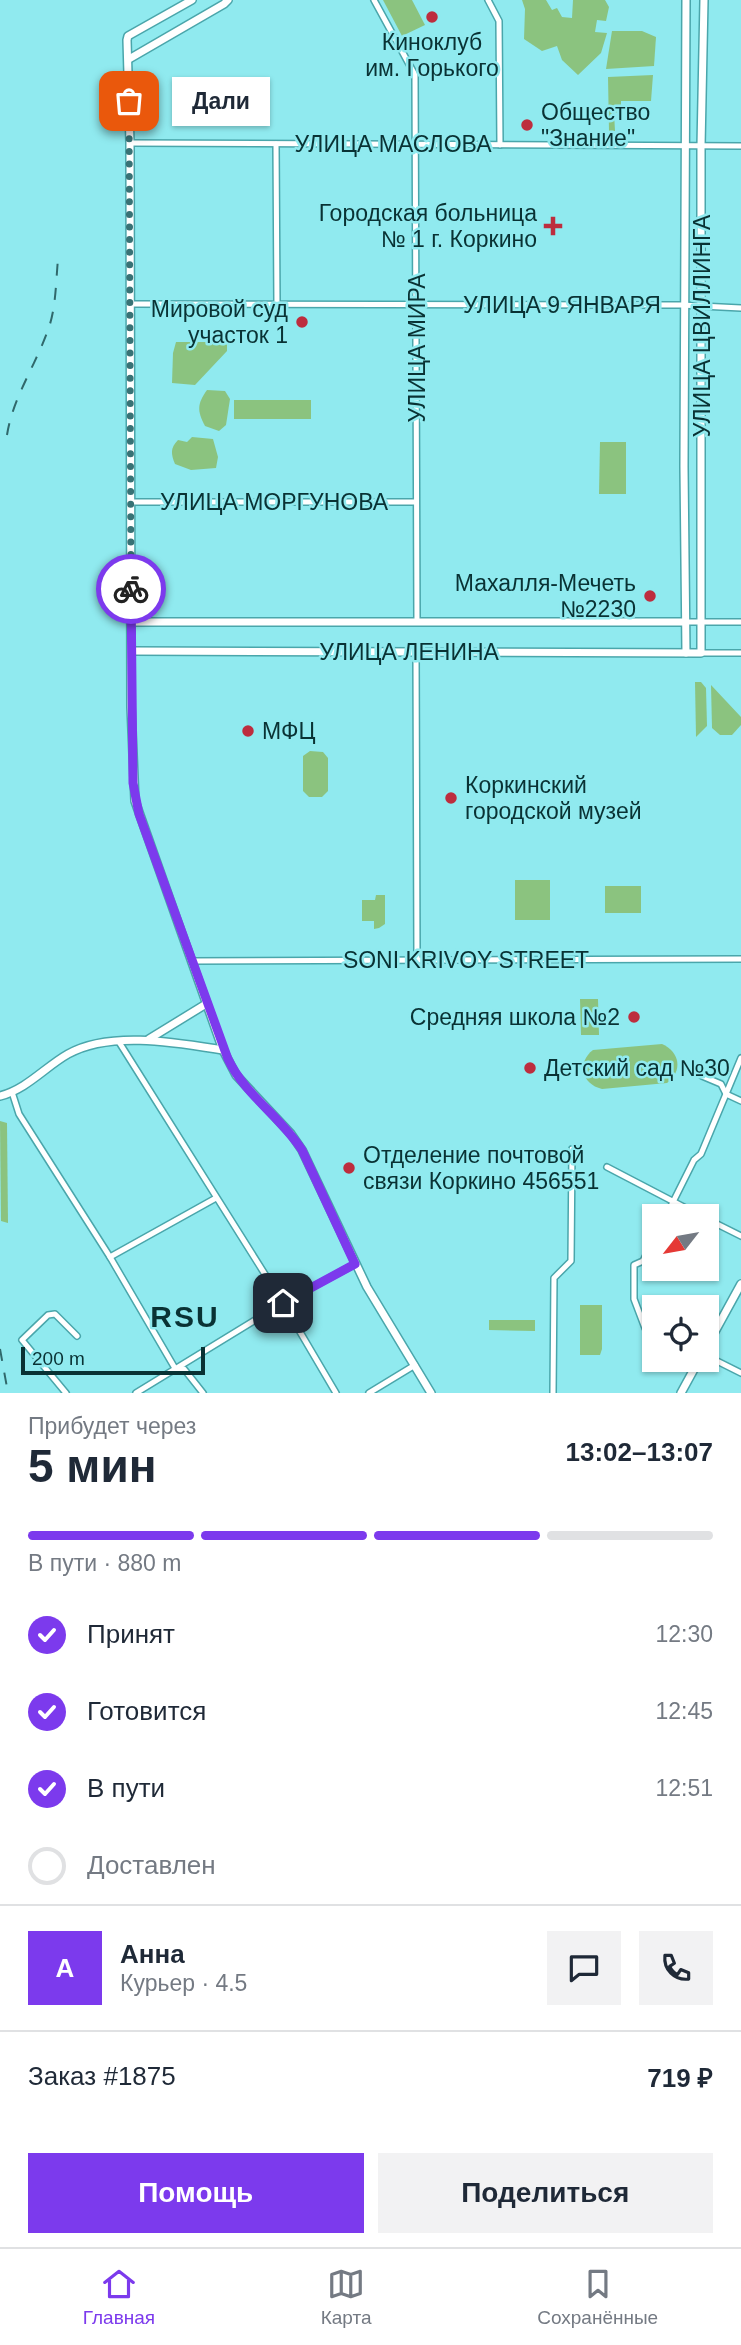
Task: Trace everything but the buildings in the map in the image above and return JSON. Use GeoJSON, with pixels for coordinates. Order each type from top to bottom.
{"type":"FeatureCollection","features":[{"type":"Feature","properties":{"kind":"street"},"geometry":{"type":"LineString","coordinates":[[192,0],[128,36],[131,707],[135,801],[223,1050],[240,1081],[291,1134],[302,1150],[381,1313],[431,1393]]}},
{"type":"Feature","properties":{"kind":"street","name":"УЛИЦА МИРА"},"geometry":{"type":"LineString","coordinates":[[374,0],[415,75],[416,621]]}},
{"type":"Feature","properties":{"kind":"street"},"geometry":{"type":"LineString","coordinates":[[488,0],[499,21],[500,145]]}},
{"type":"Feature","properties":{"kind":"street","name":"УЛИЦА ЦВИЛЛИНГА"},"geometry":{"type":"LineString","coordinates":[[685,622],[686,0]]}},
{"type":"Feature","properties":{"kind":"street","name":"УЛИЦА ЦВИЛЛИНГА"},"geometry":{"type":"LineString","coordinates":[[701,653],[701,146],[704,0]]}},
{"type":"Feature","properties":{"kind":"street"},"geometry":{"type":"LineString","coordinates":[[129,58],[228,2]]}},
{"type":"Feature","properties":{"kind":"street","name":"УЛИЦА МАСЛОВА"},"geometry":{"type":"LineString","coordinates":[[130,143],[741,146]]}},
{"type":"Feature","properties":{"kind":"street"},"geometry":{"type":"LineString","coordinates":[[276,144],[277,305]]}},
{"type":"Feature","properties":{"kind":"street","name":"УЛИЦА 9 ЯНВАРЯ"},"geometry":{"type":"LineString","coordinates":[[130,304],[684,305],[741,308]]}},
{"type":"Feature","properties":{"kind":"street","name":"УЛИЦА МОРГУНОВА"},"geometry":{"type":"LineString","coordinates":[[131,502],[416,502]]}},
{"type":"Feature","properties":{"kind":"street","name":"УЛИЦА ЛЕНИНА"},"geometry":{"type":"LineString","coordinates":[[132,622],[741,622]]}},
{"type":"Feature","properties":{"kind":"street"},"geometry":{"type":"LineString","coordinates":[[685,622],[686,653]]}},
{"type":"Feature","properties":{"kind":"street","name":"УЛИЦА ЛЕНИНА"},"geometry":{"type":"LineString","coordinates":[[132,651],[741,653]]}},
{"type":"Feature","properties":{"kind":"street"},"geometry":{"type":"LineString","coordinates":[[416,652],[417,960]]}},
{"type":"Feature","properties":{"kind":"street","name":"SONI KRIVOY STREET"},"geometry":{"type":"LineString","coordinates":[[191,961],[741,959]]}},
{"type":"Feature","properties":{"kind":"street"},"geometry":{"type":"LineString","coordinates":[[148,1039],[206,1004]]}},
{"type":"Feature","properties":{"kind":"street"},"geometry":{"type":"LineString","coordinates":[[0,1096],[12,1093],[75,1050],[87,1046],[148,1039],[223,1050]]}},
{"type":"Feature","properties":{"kind":"street"},"geometry":{"type":"LineString","coordinates":[[119,1042],[283,1303],[336,1393]]}},
{"type":"Feature","properties":{"kind":"street"},"geometry":{"type":"LineString","coordinates":[[673,1202],[694,1160],[701,1154],[741,1058]]}},
{"type":"Feature","properties":{"kind":"street"},"geometry":{"type":"LineString","coordinates":[[702,1076],[721,1084],[726,1094],[741,1101]]}},
{"type":"Feature","properties":{"kind":"street"},"geometry":{"type":"LineString","coordinates":[[12,1093],[19,1114],[110,1257],[176,1370]]}},
{"type":"Feature","properties":{"kind":"street"},"geometry":{"type":"LineString","coordinates":[[552,1393],[554,1278],[571,1261],[572,1149]]}},
{"type":"Feature","properties":{"kind":"street"},"geometry":{"type":"LineString","coordinates":[[607,1167],[677,1204]]}},
{"type":"Feature","properties":{"kind":"street"},"geometry":{"type":"LineString","coordinates":[[110,1257],[216,1198]]}},
{"type":"Feature","properties":{"kind":"street"},"geometry":{"type":"LineString","coordinates":[[719,1225],[741,1236]]}},
{"type":"Feature","properties":{"kind":"street"},"geometry":{"type":"LineString","coordinates":[[642,1262],[635,1265],[634,1299],[642,1320]]}},
{"type":"Feature","properties":{"kind":"street"},"geometry":{"type":"LineString","coordinates":[[136,1393],[283,1303],[355,1264]]}},
{"type":"Feature","properties":{"kind":"street"},"geometry":{"type":"LineString","coordinates":[[719,1324],[741,1284]]}},
{"type":"Feature","properties":{"kind":"street"},"geometry":{"type":"LineString","coordinates":[[66,1393],[22,1340],[48,1315],[55,1314],[78,1336]]}},
{"type":"Feature","properties":{"kind":"street"},"geometry":{"type":"LineString","coordinates":[[719,1362],[741,1373]]}},
{"type":"Feature","properties":{"kind":"street"},"geometry":{"type":"LineString","coordinates":[[369,1393],[415,1365]]}},
{"type":"Feature","properties":{"kind":"street"},"geometry":{"type":"LineString","coordinates":[[176,1370],[184,1369],[203,1393]]}},
{"type":"Feature","properties":{"kind":"street"},"geometry":{"type":"LineString","coordinates":[[681,1393],[692,1372]]}},
{"type":"Feature","properties":{"kind":"street"},"geometry":{"type":"LineString","coordinates":[[148,1386],[152,1393]]}},
{"type":"Feature","properties":{"kind":"green space"},"geometry":{"type":"Polygon","coordinates":[[[383,0],[412,0],[425,25],[402,36],[383,0]]]}},
{"type":"Feature","properties":{"kind":"green space"},"geometry":{"type":"Polygon","coordinates":[[[522,0],[546,0],[552,10],[557,8],[562,17],[572,18],[573,0],[605,0],[609,7],[606,21],[597,20],[595,32],[607,33],[601,53],[578,75],[562,60],[557,46],[542,51],[524,39],[525,9],[522,0]]]}},
{"type":"Feature","properties":{"kind":"green space"},"geometry":{"type":"Polygon","coordinates":[[[612,31],[642,31],[656,37],[654,66],[606,69],[612,31]]]}},
{"type":"Feature","properties":{"kind":"green space"},"geometry":{"type":"Polygon","coordinates":[[[653,75],[651,101],[621,101],[621,112],[614,113],[615,131],[609,131],[608,77],[653,75]]]}},
{"type":"Feature","properties":{"kind":"green space"},"geometry":{"type":"Polygon","coordinates":[[[176,342],[227,342],[227,351],[195,385],[172,383],[176,342]]]}},
{"type":"Feature","properties":{"kind":"green space"},"geometry":{"type":"Polygon","coordinates":[[[207,390],[225,391],[230,399],[226,425],[219,431],[205,426],[201,416],[201,399],[207,390]]]}},
{"type":"Feature","properties":{"kind":"green space"},"geometry":{"type":"Polygon","coordinates":[[[234,400],[311,400],[311,419],[234,419],[234,400]]]}},
{"type":"Feature","properties":{"kind":"green space"},"geometry":{"type":"Polygon","coordinates":[[[192,437],[213,439],[218,457],[216,468],[191,470],[175,464],[172,448],[178,440],[187,442],[192,437]]]}},
{"type":"Feature","properties":{"kind":"green space"},"geometry":{"type":"Polygon","coordinates":[[[600,442],[626,442],[626,494],[599,494],[600,442]]]}},
{"type":"Feature","properties":{"kind":"green space"},"geometry":{"type":"Polygon","coordinates":[[[695,682],[701,682],[706,688],[707,726],[696,737],[695,682]]]}},
{"type":"Feature","properties":{"kind":"green space"},"geometry":{"type":"Polygon","coordinates":[[[711,685],[741,717],[741,725],[732,735],[720,735],[712,728],[711,685]]]}},
{"type":"Feature","properties":{"kind":"green space"},"geometry":{"type":"Polygon","coordinates":[[[310,751],[323,752],[328,758],[328,791],[322,797],[309,797],[303,791],[303,756],[310,751]]]}},
{"type":"Feature","properties":{"kind":"green space"},"geometry":{"type":"Polygon","coordinates":[[[515,880],[550,880],[550,920],[515,920],[515,880]]]}},
{"type":"Feature","properties":{"kind":"green space"},"geometry":{"type":"Polygon","coordinates":[[[605,886],[641,886],[641,913],[605,913],[605,886]]]}},
{"type":"Feature","properties":{"kind":"green space"},"geometry":{"type":"Polygon","coordinates":[[[376,895],[385,895],[385,924],[374,929],[374,921],[362,921],[362,900],[375,900],[376,895]]]}},
{"type":"Feature","properties":{"kind":"green space"},"geometry":{"type":"Polygon","coordinates":[[[580,999],[598,999],[599,1035],[581,1035],[580,999]]]}},
{"type":"Feature","properties":{"kind":"green space"},"geometry":{"type":"Polygon","coordinates":[[[662,1044],[673,1052],[677,1062],[676,1073],[667,1083],[602,1089],[586,1078],[583,1066],[593,1050],[662,1044]]]}},
{"type":"Feature","properties":{"kind":"green space"},"geometry":{"type":"Polygon","coordinates":[[[0,1121],[7,1123],[8,1223],[1,1221],[0,1121]]]}},
{"type":"Feature","properties":{"kind":"green space"},"geometry":{"type":"Polygon","coordinates":[[[580,1305],[602,1305],[600,1355],[580,1355],[580,1305]]]}},
{"type":"Feature","properties":{"kind":"green space"},"geometry":{"type":"Polygon","coordinates":[[[489,1320],[535,1320],[535,1331],[489,1330],[489,1320]]]}},
{"type":"Feature","properties":{"kind":"railway"},"geometry":{"type":"LineString","coordinates":[[7,435],[20,393],[50,324],[58,259]]}},
{"type":"Feature","properties":{"kind":"railway"},"geometry":{"type":"LineString","coordinates":[[0,1349],[8,1393]]}},
{"type":"Feature","properties":{"kind":"way so far"},"geometry":{"type":"LineString","coordinates":[[129,101],[131,589]]}},
{"type":"Feature","properties":{"kind":"place","name":"Киноклуб им. Горького"},"geometry":{"type":"Point","coordinates":[432,17]}},
{"type":"Feature","properties":{"kind":"place","name":"Дали"},"geometry":{"type":"Point","coordinates":[129,101]}},
{"type":"Feature","properties":{"kind":"place","name":"Общество \"Знание\""},"geometry":{"type":"Point","coordinates":[527,125]}},
{"type":"Feature","properties":{"kind":"place","name":"Городская больница № 1 г. Коркино"},"geometry":{"type":"Point","coordinates":[553,226]}},
{"type":"Feature","properties":{"kind":"place","name":"Мировой суд участок 1"},"geometry":{"type":"Point","coordinates":[302,322]}},
{"type":"Feature","properties":{"kind":"place","name":"Махалля-Мечеть №2230"},"geometry":{"type":"Point","coordinates":[650,596]}},
{"type":"Feature","properties":{"kind":"place","name":"МФЦ"},"geometry":{"type":"Point","coordinates":[248,731]}},
{"type":"Feature","properties":{"kind":"place","name":"Коркинский городской музей"},"geometry":{"type":"Point","coordinates":[451,798]}},
{"type":"Feature","properties":{"kind":"place","name":"Средняя школа №2"},"geometry":{"type":"Point","coordinates":[634,1017]}},
{"type":"Feature","properties":{"kind":"place","name":"Детский сад №30"},"geometry":{"type":"Point","coordinates":[530,1068]}},
{"type":"Feature","properties":{"kind":"place","name":"Отделение почтовой связи Коркино 456551"},"geometry":{"type":"Point","coordinates":[349,1168]}},
{"type":"Feature","properties":{"kind":"district","name":"RSU"},"geometry":{"type":"Point","coordinates":[185,1317]}},
{"type":"Feature","properties":{"kind":"route"},"geometry":{"type":"LineString","coordinates":[[131,589],[133,783],[139,814],[228,1059],[245,1087],[291,1134],[302,1150],[355,1264],[283,1303]]}}]}
